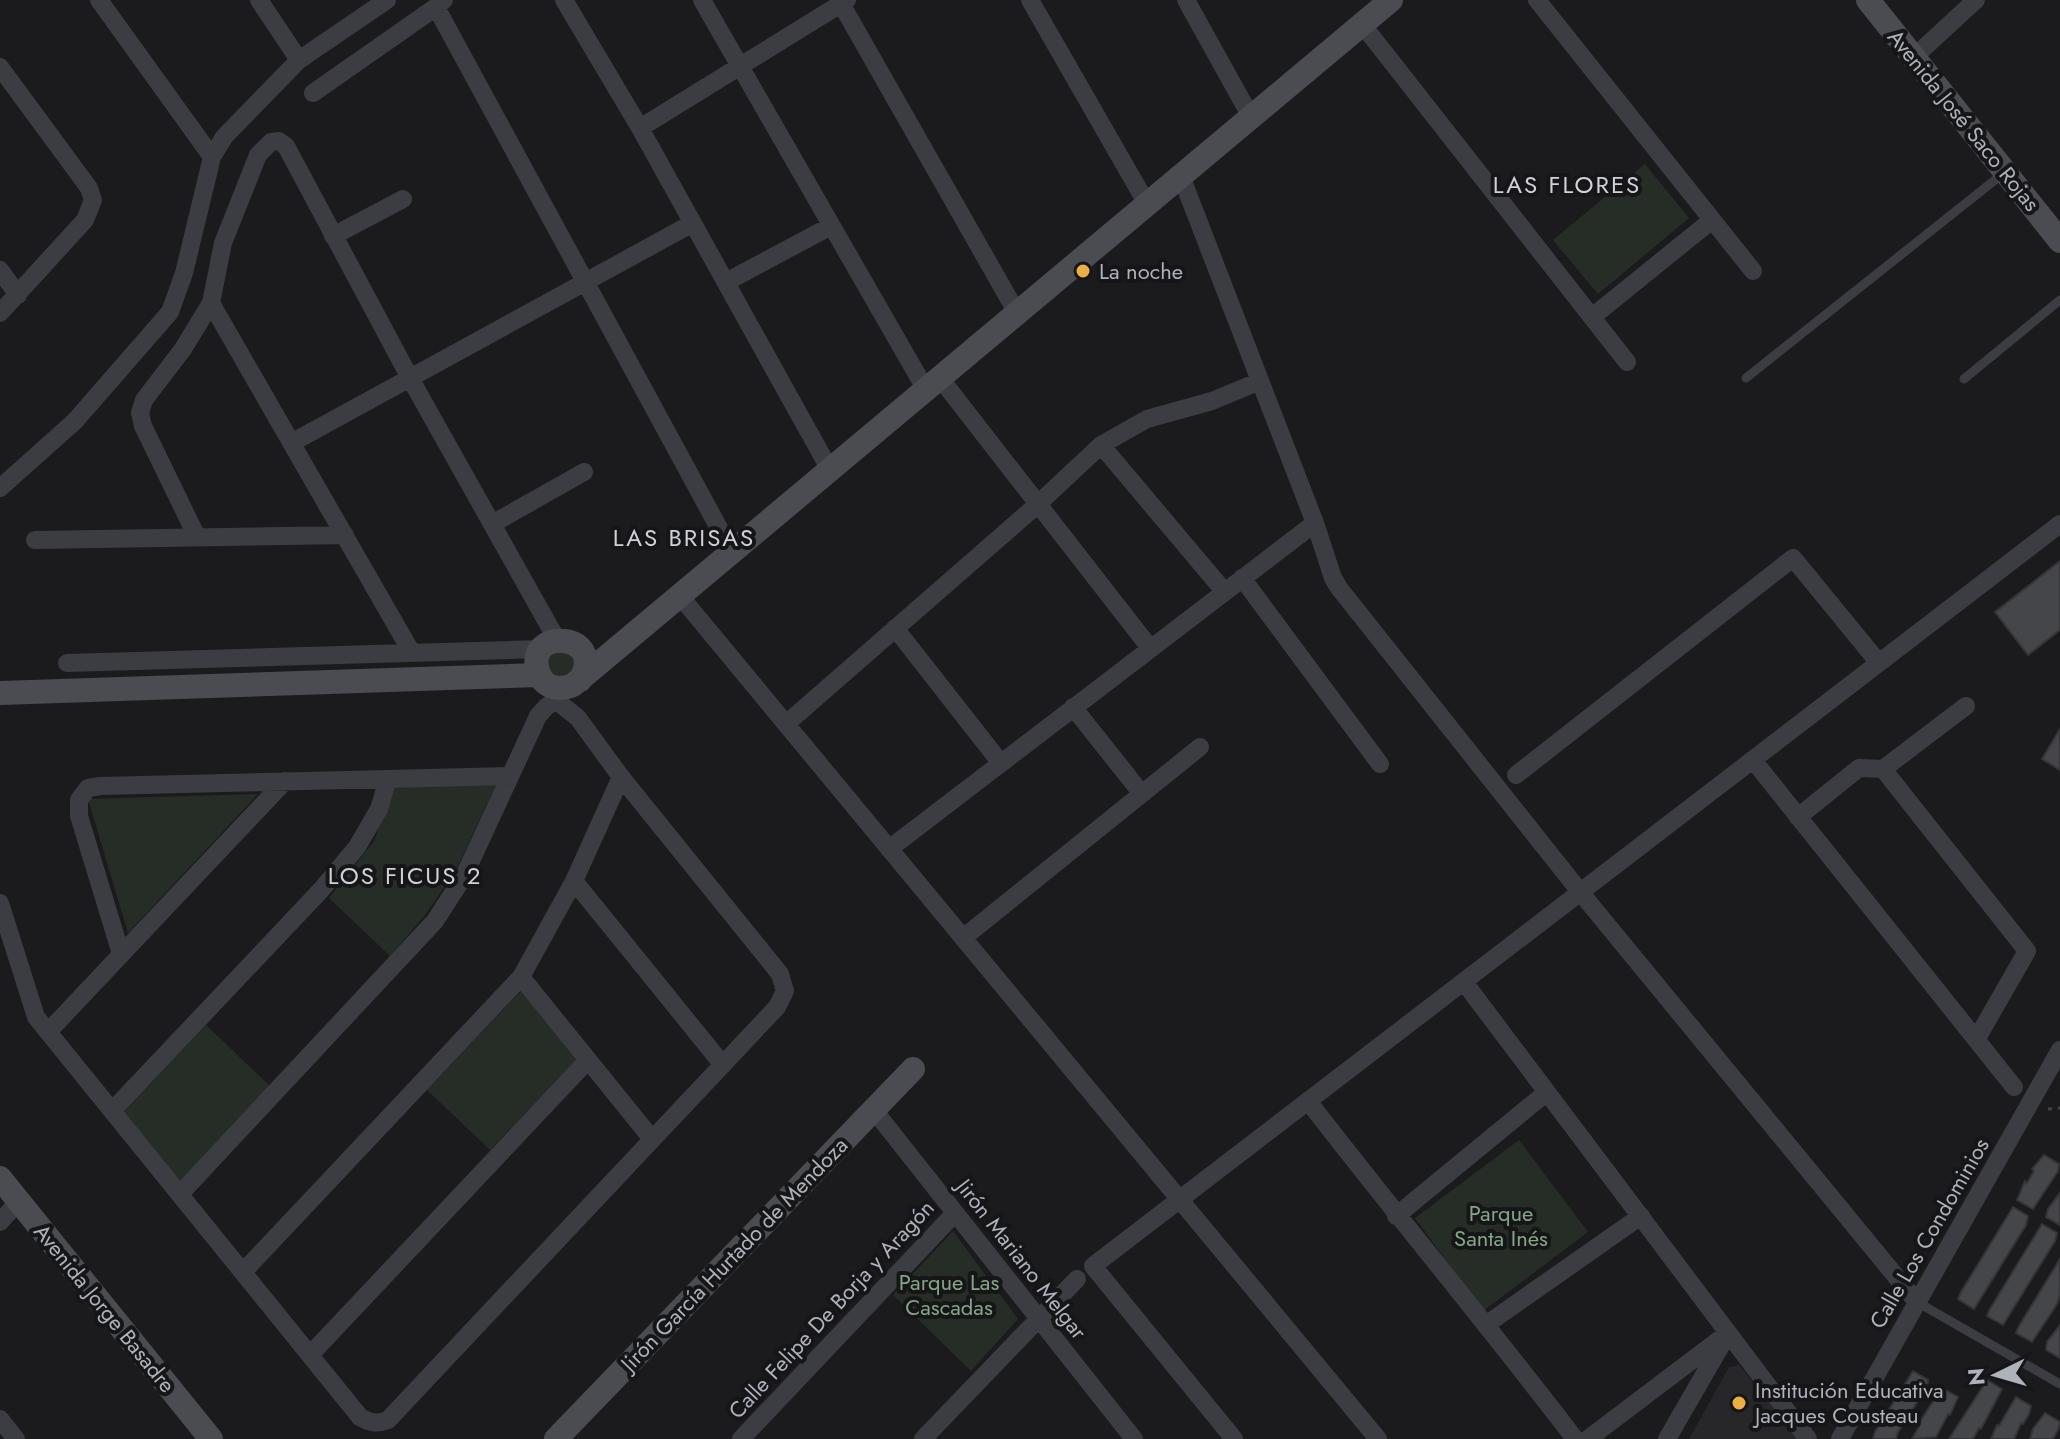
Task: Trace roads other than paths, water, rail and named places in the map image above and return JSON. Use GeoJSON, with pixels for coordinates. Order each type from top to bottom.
{"type":"FeatureCollection","features":[{"type":"Feature","properties":{"kind":"street"},"geometry":{"type":"LineString","coordinates":[[99,0],[212,157]]}},
{"type":"Feature","properties":{"kind":"street"},"geometry":{"type":"LineString","coordinates":[[259,0],[299,60]]}},
{"type":"Feature","properties":{"kind":"street"},"geometry":{"type":"LineString","coordinates":[[0,488],[75,421],[170,312],[184,273],[212,157],[224,137],[299,60],[387,0]]}},
{"type":"Feature","properties":{"kind":"street"},"geometry":{"type":"LineString","coordinates":[[564,0],[640,128],[830,470]]}},
{"type":"Feature","properties":{"kind":"street"},"geometry":{"type":"LineString","coordinates":[[702,0],[831,226],[933,384],[1038,504],[1150,648]]}},
{"type":"Feature","properties":{"kind":"street"},"geometry":{"type":"LineString","coordinates":[[1030,0],[1147,204]]}},
{"type":"Feature","properties":{"kind":"street"},"geometry":{"type":"LineString","coordinates":[[1186,0],[1251,117]]}},
{"type":"Feature","properties":{"kind":"street"},"geometry":{"type":"LineString","coordinates":[[0,693],[558,686],[620,646],[1391,0]]}},
{"type":"Feature","properties":{"kind":"street"},"geometry":{"type":"LineString","coordinates":[[1537,0],[1753,271]]}},
{"type":"Feature","properties":{"kind":"street","name":"Avenida José Saco Rojas"},"geometry":{"type":"LineString","coordinates":[[1868,0],[2060,241]]}},
{"type":"Feature","properties":{"kind":"street"},"geometry":{"type":"LineString","coordinates":[[1913,58],[1976,0]]}},
{"type":"Feature","properties":{"kind":"street"},"geometry":{"type":"LineString","coordinates":[[640,128],[843,1],[1017,313]]}},
{"type":"Feature","properties":{"kind":"street"},"geometry":{"type":"LineString","coordinates":[[313,93],[440,4],[584,283],[732,552]]}},
{"type":"Feature","properties":{"kind":"street"},"geometry":{"type":"LineString","coordinates":[[1362,24],[1627,362]]}},
{"type":"Feature","properties":{"kind":"street"},"geometry":{"type":"LineString","coordinates":[[0,67],[89,188],[93,200],[85,220],[0,313]]}},
{"type":"Feature","properties":{"kind":"street"},"geometry":{"type":"LineString","coordinates":[[180,1194],[435,921],[464,876],[538,716],[558,686],[585,665],[559,646],[286,146],[279,141],[271,142],[258,155],[223,243],[211,303],[183,349],[144,400],[140,413],[143,426],[197,537]]}},
{"type":"Feature","properties":{"kind":"street"},"geometry":{"type":"LineString","coordinates":[[1181,176],[1339,588],[1581,893],[1917,1302]]}},
{"type":"Feature","properties":{"kind":"street"},"geometry":{"type":"LineString","coordinates":[[333,236],[403,199]]}},
{"type":"Feature","properties":{"kind":"street"},"geometry":{"type":"LineString","coordinates":[[1592,317],[1712,220]]}},
{"type":"Feature","properties":{"kind":"street"},"geometry":{"type":"LineString","coordinates":[[293,442],[693,223]]}},
{"type":"Feature","properties":{"kind":"street"},"geometry":{"type":"LineString","coordinates":[[726,282],[831,226]]}},
{"type":"Feature","properties":{"kind":"street"},"geometry":{"type":"LineString","coordinates":[[0,270],[18,295]]}},
{"type":"Feature","properties":{"kind":"street"},"geometry":{"type":"LineString","coordinates":[[211,303],[412,653]]}},
{"type":"Feature","properties":{"kind":"street"},"geometry":{"type":"LineString","coordinates":[[786,724],[1101,445],[1147,419],[1212,401],[1260,381]]}},
{"type":"Feature","properties":{"kind":"street"},"geometry":{"type":"LineString","coordinates":[[1101,445],[1224,591]]}},
{"type":"Feature","properties":{"kind":"street"},"geometry":{"type":"LineString","coordinates":[[492,524],[584,472]]}},
{"type":"Feature","properties":{"kind":"street"},"geometry":{"type":"LineString","coordinates":[[889,849],[1315,523]]}},
{"type":"Feature","properties":{"kind":"street"},"geometry":{"type":"LineString","coordinates":[[1234,1439],[1093,1266],[2060,524]]}},
{"type":"Feature","properties":{"kind":"street"},"geometry":{"type":"LineString","coordinates":[[35,540],[345,535]]}},
{"type":"Feature","properties":{"kind":"street"},"geometry":{"type":"LineString","coordinates":[[1516,775],[1793,558],[1879,663]]}},
{"type":"Feature","properties":{"kind":"street"},"geometry":{"type":"LineString","coordinates":[[1242,578],[1380,764]]}},
{"type":"Feature","properties":{"kind":"street"},"geometry":{"type":"LineString","coordinates":[[680,596],[1378,1439]]}},
{"type":"Feature","properties":{"kind":"street"},"geometry":{"type":"LineString","coordinates":[[895,628],[1000,762]]}},
{"type":"Feature","properties":{"kind":"street"},"geometry":{"type":"LineString","coordinates":[[0,903],[36,1017],[360,1417],[374,1423],[388,1420],[777,1007],[785,991],[784,982],[771,962],[621,777],[537,659],[559,646]]}},
{"type":"Feature","properties":{"kind":"street"},"geometry":{"type":"LineString","coordinates":[[67,663],[620,646]]}},
{"type":"Feature","properties":{"kind":"street"},"geometry":{"type":"LineString","coordinates":[[1798,817],[1859,768],[1883,769],[1966,706]]}},
{"type":"Feature","properties":{"kind":"street"},"geometry":{"type":"LineString","coordinates":[[1073,707],[1142,794]]}},
{"type":"Feature","properties":{"kind":"street"},"geometry":{"type":"LineString","coordinates":[[963,938],[1200,747]]}},
{"type":"Feature","properties":{"kind":"street"},"geometry":{"type":"LineString","coordinates":[[1753,760],[2014,1087]]}},
{"type":"Feature","properties":{"kind":"street"},"geometry":{"type":"LineString","coordinates":[[1883,769],[2027,951],[1976,1040]]}},
{"type":"Feature","properties":{"kind":"street"},"geometry":{"type":"LineString","coordinates":[[121,954],[79,816],[79,800],[88,788],[510,776]]}},
{"type":"Feature","properties":{"kind":"street"},"geometry":{"type":"LineString","coordinates":[[243,1272],[521,977],[574,881],[621,777]]}},
{"type":"Feature","properties":{"kind":"street"},"geometry":{"type":"LineString","coordinates":[[112,1111],[321,890],[357,847],[370,828],[388,779]]}},
{"type":"Feature","properties":{"kind":"street"},"geometry":{"type":"LineString","coordinates":[[48,1032],[285,781]]}},
{"type":"Feature","properties":{"kind":"street"},"geometry":{"type":"LineString","coordinates":[[574,881],[723,1065]]}},
{"type":"Feature","properties":{"kind":"street"},"geometry":{"type":"LineString","coordinates":[[521,977],[652,1139]]}},
{"type":"Feature","properties":{"kind":"street"},"geometry":{"type":"LineString","coordinates":[[1464,982],[1808,1439]]}},
{"type":"Feature","properties":{"kind":"street","name":"Calle Los Condominios"},"geometry":{"type":"LineString","coordinates":[[1840,1439],[2060,1050]]}},
{"type":"Feature","properties":{"kind":"street"},"geometry":{"type":"LineString","coordinates":[[310,1355],[588,1060]]}},
{"type":"Feature","properties":{"kind":"street","name":"Jirón García Hurtado de Mendoza"},"geometry":{"type":"LineString","coordinates":[[556,1439],[913,1069]]}},
{"type":"Feature","properties":{"kind":"street"},"geometry":{"type":"LineString","coordinates":[[1396,1216],[1547,1092]]}},
{"type":"Feature","properties":{"kind":"street"},"geometry":{"type":"LineString","coordinates":[[1308,1101],[1575,1439]]}},
{"type":"Feature","properties":{"kind":"street","name":"Jirón Mariano Melgar"},"geometry":{"type":"LineString","coordinates":[[873,1109],[1129,1432]]}},
{"type":"Feature","properties":{"kind":"street","name":"Avenida Jorge Basadre"},"geometry":{"type":"LineString","coordinates":[[0,1178],[211,1439]]}},
{"type":"Feature","properties":{"kind":"street"},"geometry":{"type":"LineString","coordinates":[[0,1222],[19,1201]]}},
{"type":"Feature","properties":{"kind":"street","name":"Calle Felipe De Borja y Aragón"},"geometry":{"type":"LineString","coordinates":[[741,1439],[955,1213]]}},
{"type":"Feature","properties":{"kind":"street"},"geometry":{"type":"LineString","coordinates":[[1487,1324],[1641,1216]]}},
{"type":"Feature","properties":{"kind":"street"},"geometry":{"type":"LineString","coordinates":[[923,1439],[1077,1279]]}},
{"type":"Feature","properties":{"kind":"street"},"geometry":{"type":"LineString","coordinates":[[1588,1439],[1728,1333]]}},
{"type":"Feature","properties":{"kind":"street"},"geometry":{"type":"LineString","coordinates":[[1667,1439],[1728,1333]]}},
{"type":"Feature","properties":{"kind":"street"},"geometry":{"type":"LineString","coordinates":[[1110,1439],[1129,1432]]}},
{"type":"Feature","properties":{"kind":"lane"},"geometry":{"type":"LineString","coordinates":[[1746,378],[2005,172]]}},
{"type":"Feature","properties":{"kind":"lane"},"geometry":{"type":"LineString","coordinates":[[1964,379],[2060,300]]}},
{"type":"Feature","properties":{"kind":"lane"},"geometry":{"type":"LineString","coordinates":[[1917,1302],[2060,1384]]}},
{"type":"Feature","properties":{"kind":"place","name":"La noche"},"geometry":{"type":"Point","coordinates":[1083,271]}},
{"type":"Feature","properties":{"kind":"place","name":"Institución Educativa Jacques Cousteau"},"geometry":{"type":"Point","coordinates":[1739,1403]}},
{"type":"Feature","properties":{"kind":"district","name":"LAS FLORES"},"geometry":{"type":"Point","coordinates":[1567,185]}},
{"type":"Feature","properties":{"kind":"district","name":"LAS BRISAS"},"geometry":{"type":"Point","coordinates":[684,538]}},
{"type":"Feature","properties":{"kind":"district","name":"LOS FICUS 2"},"geometry":{"type":"Point","coordinates":[405,876]}},
{"type":"Feature","properties":{"kind":"park label","name":"Parque Santa Inés"},"geometry":{"type":"Point","coordinates":[1501,1226]}},
{"type":"Feature","properties":{"kind":"park label","name":"Parque Las Cascadas"},"geometry":{"type":"Point","coordinates":[949,1294]}}]}
